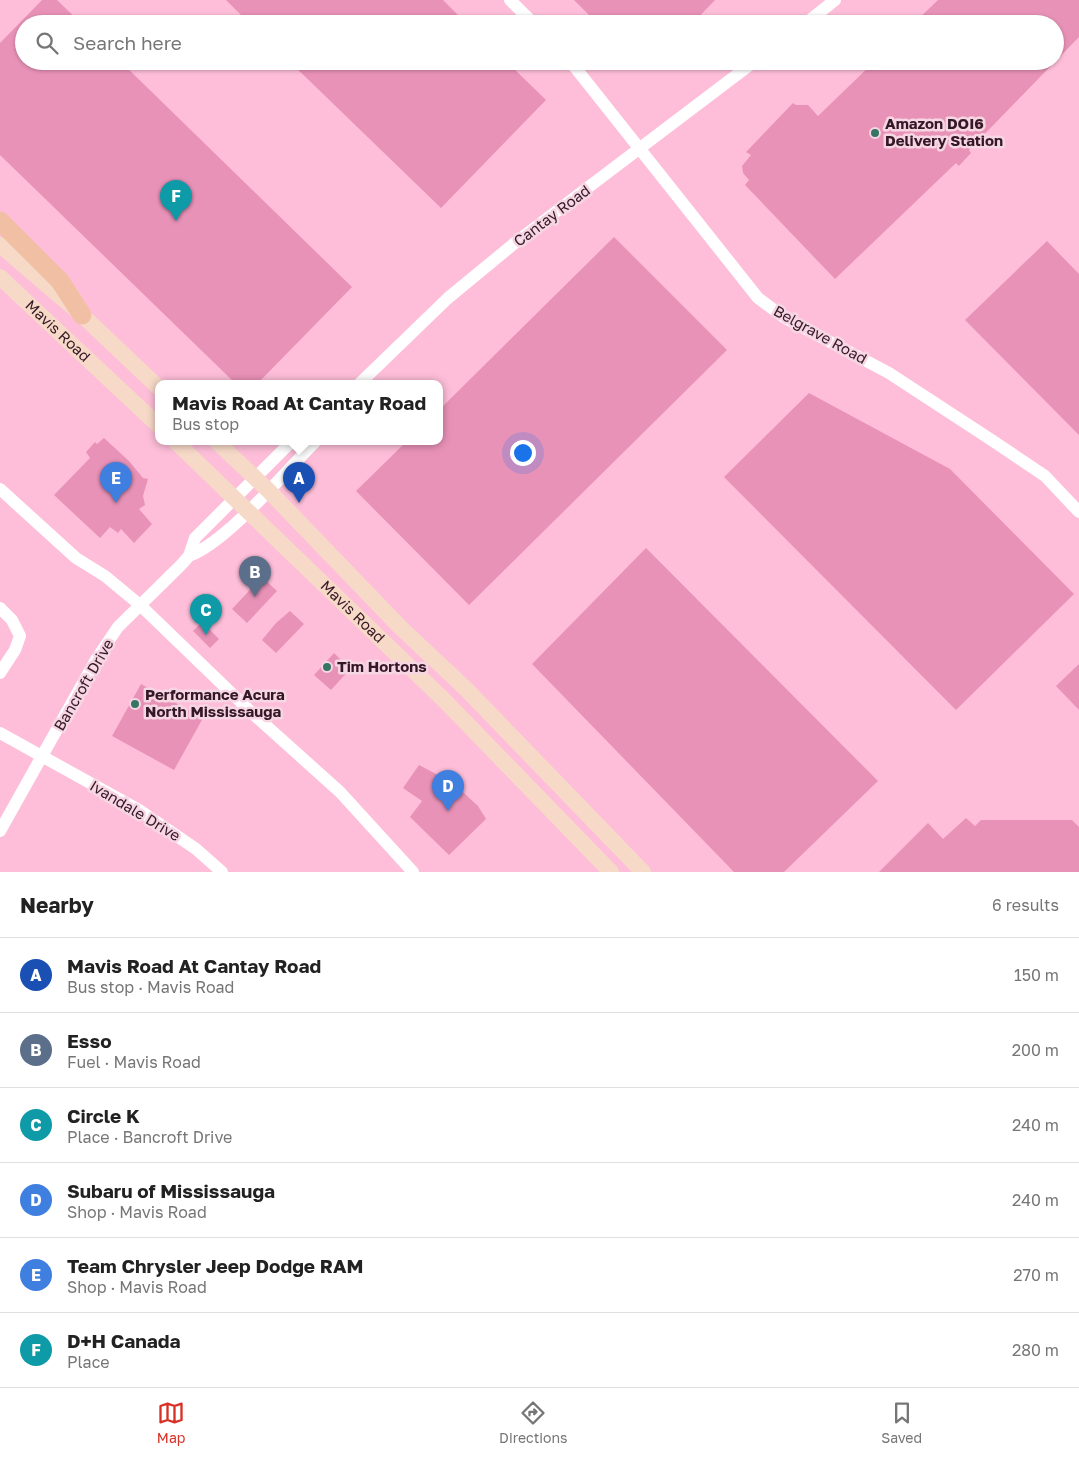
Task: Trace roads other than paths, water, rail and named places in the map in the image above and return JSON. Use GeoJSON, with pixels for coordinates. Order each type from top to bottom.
{"type":"FeatureCollection","features":[{"type":"Feature","properties":{"kind":"highway"},"geometry":{"type":"LineString","coordinates":[[0,221],[60,281],[82,315]]}},
{"type":"Feature","properties":{"kind":"main road","name":"Mavis Road"},"geometry":{"type":"LineString","coordinates":[[0,245],[82,315],[155,384]]}},
{"type":"Feature","properties":{"kind":"main road","name":"Mavis Road"},"geometry":{"type":"LineString","coordinates":[[0,277],[155,422]]}},
{"type":"Feature","properties":{"kind":"main road","name":"Mavis Road"},"geometry":{"type":"LineString","coordinates":[[179,445],[444,700],[610,872]]}},
{"type":"Feature","properties":{"kind":"main road","name":"Mavis Road"},"geometry":{"type":"LineString","coordinates":[[220,445],[268,490],[402,628],[466,688],[643,872]]}},
{"type":"Feature","properties":{"kind":"street"},"geometry":{"type":"LineString","coordinates":[[510,0],[525,15]]}},
{"type":"Feature","properties":{"kind":"street"},"geometry":{"type":"LineString","coordinates":[[816,15],[834,0]]}},
{"type":"Feature","properties":{"kind":"street","name":"Belgrave Road"},"geometry":{"type":"LineString","coordinates":[[577,70],[758,298],[785,318],[889,373],[990,439],[1044,476],[1079,512]]}},
{"type":"Feature","properties":{"kind":"street","name":"Cantay Road"},"geometry":{"type":"LineString","coordinates":[[364,380],[448,298],[516,242],[743,70]]}},
{"type":"Feature","properties":{"kind":"street"},"geometry":{"type":"LineString","coordinates":[[255,478],[288,445]]}},
{"type":"Feature","properties":{"kind":"street"},"geometry":{"type":"LineString","coordinates":[[268,490],[312,445]]}},
{"type":"Feature","properties":{"kind":"street","name":"Bancroft Drive"},"geometry":{"type":"LineString","coordinates":[[189,556],[195,538],[255,478]]}},
{"type":"Feature","properties":{"kind":"street"},"geometry":{"type":"LineString","coordinates":[[0,489],[76,558],[105,576],[140,605],[252,712],[340,792],[413,872]]}},
{"type":"Feature","properties":{"kind":"street","name":"Bancroft Drive"},"geometry":{"type":"LineString","coordinates":[[0,831],[97,658],[118,627],[189,556],[205,550],[268,490]]}},
{"type":"Feature","properties":{"kind":"street"},"geometry":{"type":"LineString","coordinates":[[0,608],[12,620],[20,636],[15,650],[0,673]]}},
{"type":"Feature","properties":{"kind":"street","name":"Ivandale Drive"},"geometry":{"type":"LineString","coordinates":[[0,733],[147,815],[196,849],[222,872]]}},
{"type":"Feature","properties":{"kind":"place","name":"Amazon DOI6 Delivery Station"},"geometry":{"type":"Point","coordinates":[875,133]}},
{"type":"Feature","properties":{"kind":"place","name":"D+H Canada"},"geometry":{"type":"Point","coordinates":[176,221]}},
{"type":"Feature","properties":{"kind":"place","name":"Team Chrysler Jeep Dodge RAM"},"geometry":{"type":"Point","coordinates":[116,503]}},
{"type":"Feature","properties":{"kind":"place","name":"Mavis Road At Cantay Road"},"geometry":{"type":"Point","coordinates":[299,503]}},
{"type":"Feature","properties":{"kind":"place","name":"Esso"},"geometry":{"type":"Point","coordinates":[255,597]}},
{"type":"Feature","properties":{"kind":"place","name":"Circle K"},"geometry":{"type":"Point","coordinates":[206,635]}},
{"type":"Feature","properties":{"kind":"place","name":"Tim Hortons"},"geometry":{"type":"Point","coordinates":[327,667]}},
{"type":"Feature","properties":{"kind":"place","name":"Performance Acura North Mississauga"},"geometry":{"type":"Point","coordinates":[135,704]}},
{"type":"Feature","properties":{"kind":"place","name":"Subaru of Mississauga"},"geometry":{"type":"Point","coordinates":[448,811]}}]}
